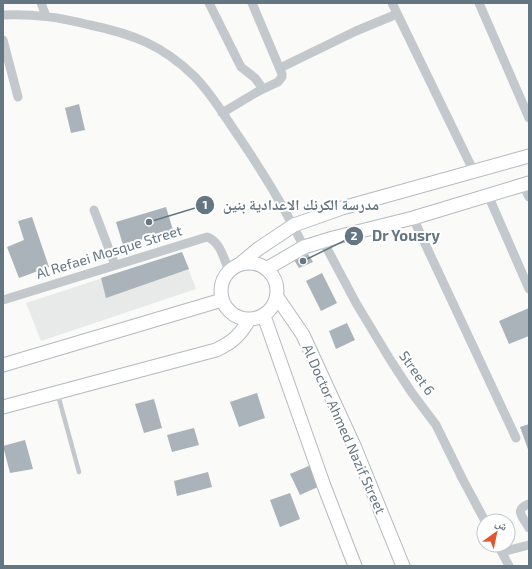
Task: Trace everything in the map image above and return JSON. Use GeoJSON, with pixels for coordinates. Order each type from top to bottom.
{"type":"FeatureCollection","features":[{"type":"Feature","properties":{"kind":"street"},"geometry":{"type":"LineString","coordinates":[[41,3],[46,16]]}},
{"type":"Feature","properties":{"kind":"street"},"geometry":{"type":"LineString","coordinates":[[209,3],[241,66],[255,78],[263,89]]}},
{"type":"Feature","properties":{"kind":"street"},"geometry":{"type":"LineString","coordinates":[[222,113],[280,80],[282,74],[252,3]]}},
{"type":"Feature","properties":{"kind":"street"},"geometry":{"type":"LineString","coordinates":[[392,3],[474,172]]}},
{"type":"Feature","properties":{"kind":"street"},"geometry":{"type":"LineString","coordinates":[[479,3],[529,118]]}},
{"type":"Feature","properties":{"kind":"street"},"geometry":{"type":"LineString","coordinates":[[280,68],[356,31],[397,14]]}},
{"type":"Feature","properties":{"kind":"street"},"geometry":{"type":"LineString","coordinates":[[3,15],[46,16],[67,19],[119,31],[160,49],[178,62],[195,77],[210,94],[258,166],[294,225],[304,247]]}},
{"type":"Feature","properties":{"kind":"street"},"geometry":{"type":"LineString","coordinates":[[3,40],[18,97]]}},
{"type":"Feature","properties":{"kind":"street"},"geometry":{"type":"LineString","coordinates":[[235,267],[249,263],[258,265],[266,269],[271,275],[277,289],[276,297],[272,307],[264,316],[249,320],[240,319],[232,315],[222,300],[220,292],[221,284],[224,277],[235,267],[258,249],[294,225],[342,208],[529,156]]}},
{"type":"Feature","properties":{"kind":"street"},"geometry":{"type":"LineString","coordinates":[[266,269],[304,247],[412,218],[526,183],[529,197]]}},
{"type":"Feature","properties":{"kind":"street"},"geometry":{"type":"LineString","coordinates":[[488,195],[529,289]]}},
{"type":"Feature","properties":{"kind":"street"},"geometry":{"type":"LineString","coordinates":[[94,210],[115,265]]}},
{"type":"Feature","properties":{"kind":"street"},"geometry":{"type":"LineString","coordinates":[[412,218],[516,438]]}},
{"type":"Feature","properties":{"kind":"street","name":"Al Refaei Mosque Street"},"geometry":{"type":"LineString","coordinates":[[3,300],[207,237],[216,243],[235,267]]}},
{"type":"Feature","properties":{"kind":"street","name":"Street 6"},"geometry":{"type":"LineString","coordinates":[[323,241],[356,303],[391,361],[412,393],[436,425],[481,513]]}},
{"type":"Feature","properties":{"kind":"street","name":"Al Doctor Ahmed Nazif Street"},"geometry":{"type":"LineString","coordinates":[[276,297],[290,315],[306,342],[355,448],[403,566]]}},
{"type":"Feature","properties":{"kind":"street"},"geometry":{"type":"LineString","coordinates":[[3,365],[222,300]]}},
{"type":"Feature","properties":{"kind":"street"},"geometry":{"type":"LineString","coordinates":[[264,316],[324,486],[355,566]]}},
{"type":"Feature","properties":{"kind":"street"},"geometry":{"type":"LineString","coordinates":[[3,407],[216,350],[230,343],[236,338],[249,320]]}},
{"type":"Feature","properties":{"kind":"street"},"geometry":{"type":"LineString","coordinates":[[529,504],[522,507],[520,513],[529,528]]}},
{"type":"Feature","properties":{"kind":"street"},"geometry":{"type":"LineString","coordinates":[[516,547],[529,545]]}},
{"type":"Feature","properties":{"kind":"street"},"geometry":{"type":"LineString","coordinates":[[502,553],[510,566]]}},
{"type":"Feature","properties":{"kind":"lane"},"geometry":{"type":"LineString","coordinates":[[57,393],[79,472]]}},
{"type":"Feature","properties":{"kind":"shaded area"},"geometry":{"type":"Polygon","coordinates":[[[182,252],[196,289],[41,341],[26,303],[182,252]]]}},
{"type":"Feature","properties":{"kind":"building"},"geometry":{"type":"Polygon","coordinates":[[[79,104],[85,130],[71,133],[65,108],[79,104]]]}},
{"type":"Feature","properties":{"kind":"building"},"geometry":{"type":"Polygon","coordinates":[[[166,207],[173,230],[123,245],[116,222],[166,207]]]}},
{"type":"Feature","properties":{"kind":"building"},"geometry":{"type":"Polygon","coordinates":[[[32,217],[49,267],[19,278],[7,247],[24,240],[18,221],[32,217]]]}},
{"type":"Feature","properties":{"kind":"building"},"geometry":{"type":"Polygon","coordinates":[[[182,252],[189,269],[106,298],[101,278],[182,252]]]}},
{"type":"Feature","properties":{"kind":"building"},"geometry":{"type":"Polygon","coordinates":[[[308,254],[313,262],[299,268],[294,260],[308,254]]]}},
{"type":"Feature","properties":{"kind":"building"},"geometry":{"type":"Polygon","coordinates":[[[322,273],[337,303],[321,311],[306,281],[322,273]]]}},
{"type":"Feature","properties":{"kind":"building"},"geometry":{"type":"Polygon","coordinates":[[[529,308],[529,336],[509,344],[499,321],[529,308]]]}},
{"type":"Feature","properties":{"kind":"building"},"geometry":{"type":"Polygon","coordinates":[[[347,323],[355,340],[336,349],[329,331],[347,323]]]}},
{"type":"Feature","properties":{"kind":"building"},"geometry":{"type":"Polygon","coordinates":[[[257,393],[265,418],[239,427],[230,402],[257,393]]]}},
{"type":"Feature","properties":{"kind":"building"},"geometry":{"type":"Polygon","coordinates":[[[154,399],[162,428],[144,433],[135,404],[154,399]]]}},
{"type":"Feature","properties":{"kind":"building"},"geometry":{"type":"Polygon","coordinates":[[[529,424],[529,452],[520,427],[529,424]]]}},
{"type":"Feature","properties":{"kind":"building"},"geometry":{"type":"Polygon","coordinates":[[[194,428],[199,445],[172,452],[167,435],[194,428]]]}},
{"type":"Feature","properties":{"kind":"building"},"geometry":{"type":"Polygon","coordinates":[[[25,440],[33,469],[10,473],[3,446],[25,440]]]}},
{"type":"Feature","properties":{"kind":"building"},"geometry":{"type":"Polygon","coordinates":[[[311,465],[320,486],[300,495],[290,474],[311,465]]]}},
{"type":"Feature","properties":{"kind":"building"},"geometry":{"type":"Polygon","coordinates":[[[208,472],[212,487],[177,496],[174,481],[208,472]]]}},
{"type":"Feature","properties":{"kind":"building"},"geometry":{"type":"Polygon","coordinates":[[[290,493],[300,519],[280,527],[270,500],[290,493]]]}},
{"type":"Feature","properties":{"kind":"place","name":"مدرسة الكرنك الاعدادية بنين"},"geometry":{"type":"Point","coordinates":[149,222]}},
{"type":"Feature","properties":{"kind":"place","name":"Dr Yousry"},"geometry":{"type":"Point","coordinates":[303,261]}}]}
